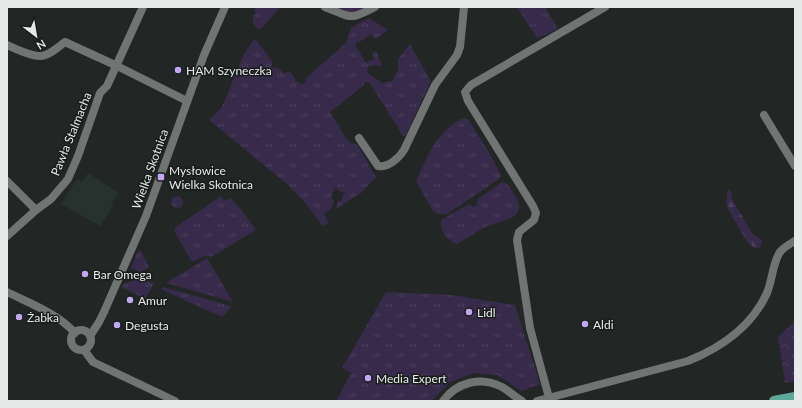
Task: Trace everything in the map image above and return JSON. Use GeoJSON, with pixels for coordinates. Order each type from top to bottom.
{"type":"FeatureCollection","features":[{"type":"Feature","properties":{"kind":"main road"},"geometry":{"type":"LineString","coordinates":[[774,401],[795,397]]}},
{"type":"Feature","properties":{"kind":"street","name":"Pawła Stalmacha"},"geometry":{"type":"LineString","coordinates":[[7,236],[36,210],[51,199],[68,179],[78,156],[100,93],[107,86],[143,7]]}},
{"type":"Feature","properties":{"kind":"street","name":"Wielka Skotnica"},"geometry":{"type":"LineString","coordinates":[[90,336],[100,322],[146,216],[204,55],[225,7]]}},
{"type":"Feature","properties":{"kind":"street"},"geometry":{"type":"LineString","coordinates":[[325,7],[349,17],[358,16],[375,7]]}},
{"type":"Feature","properties":{"kind":"street"},"geometry":{"type":"LineString","coordinates":[[359,138],[378,166],[385,166],[399,158],[435,85],[457,55],[460,48],[464,7]]}},
{"type":"Feature","properties":{"kind":"street"},"geometry":{"type":"LineString","coordinates":[[550,400],[530,328],[517,240],[519,232],[534,220],[536,213],[468,100],[465,92],[477,81],[605,7]]}},
{"type":"Feature","properties":{"kind":"street"},"geometry":{"type":"LineString","coordinates":[[7,45],[22,52],[40,56],[51,52],[65,42],[116,65],[187,101]]}},
{"type":"Feature","properties":{"kind":"street"},"geometry":{"type":"LineString","coordinates":[[764,115],[795,166]]}},
{"type":"Feature","properties":{"kind":"street"},"geometry":{"type":"LineString","coordinates":[[7,181],[36,210]]}},
{"type":"Feature","properties":{"kind":"street"},"geometry":{"type":"LineString","coordinates":[[537,401],[550,400],[688,361],[711,351],[730,338],[750,319],[761,305],[768,291],[778,256],[786,246],[795,241]]}},
{"type":"Feature","properties":{"kind":"street"},"geometry":{"type":"LineString","coordinates":[[7,292],[54,315],[70,327],[75,333]]}},
{"type":"Feature","properties":{"kind":"street"},"geometry":{"type":"LineString","coordinates":[[83,331],[90,336],[90,346],[84,350],[79,350],[73,346],[72,339],[75,333],[83,331]]}},
{"type":"Feature","properties":{"kind":"street"},"geometry":{"type":"LineString","coordinates":[[84,350],[93,362],[175,401]]}},
{"type":"Feature","properties":{"kind":"street"},"geometry":{"type":"LineString","coordinates":[[443,401],[455,389],[465,384],[482,382],[492,383],[501,387],[522,401]]}},
{"type":"Feature","properties":{"kind":"shaded area"},"geometry":{"type":"Polygon","coordinates":[[[88,173],[119,193],[111,204],[113,206],[100,226],[61,204],[77,179],[82,182],[88,173]]]}},
{"type":"Feature","properties":{"kind":"green space"},"geometry":{"type":"Polygon","coordinates":[[[256,7],[280,7],[262,28],[258,29],[253,23],[253,17],[256,12],[254,11],[256,7]]]}},
{"type":"Feature","properties":{"kind":"green space"},"geometry":{"type":"Polygon","coordinates":[[[335,7],[365,7],[364,10],[352,12],[335,7]]]}},
{"type":"Feature","properties":{"kind":"green space"},"geometry":{"type":"Polygon","coordinates":[[[517,7],[545,7],[558,29],[537,38],[517,7]]]}},
{"type":"Feature","properties":{"kind":"green space"},"geometry":{"type":"Polygon","coordinates":[[[369,18],[388,30],[375,39],[371,34],[355,45],[366,63],[374,59],[372,53],[376,51],[382,65],[379,67],[376,65],[368,67],[367,73],[382,83],[392,81],[398,70],[398,59],[410,44],[430,80],[430,83],[406,135],[403,136],[370,83],[365,82],[364,85],[330,112],[346,138],[351,143],[357,144],[376,177],[361,193],[336,209],[338,201],[341,201],[344,193],[335,188],[331,198],[334,200],[332,208],[324,214],[329,223],[322,226],[308,206],[288,185],[209,120],[222,107],[243,56],[253,40],[256,40],[273,62],[271,67],[277,67],[285,74],[289,71],[295,78],[295,81],[302,84],[306,82],[306,78],[346,43],[351,28],[369,18]]]}},
{"type":"Feature","properties":{"kind":"green space"},"geometry":{"type":"Polygon","coordinates":[[[463,118],[468,119],[489,152],[501,175],[499,179],[447,214],[438,214],[433,211],[416,181],[434,145],[446,130],[463,118]]]}},
{"type":"Feature","properties":{"kind":"green space"},"geometry":{"type":"Polygon","coordinates":[[[502,182],[511,189],[519,204],[519,210],[516,215],[504,221],[490,225],[457,244],[447,238],[441,228],[441,220],[469,204],[473,207],[477,205],[478,199],[502,182]]]}},
{"type":"Feature","properties":{"kind":"green space"},"geometry":{"type":"Polygon","coordinates":[[[728,188],[732,193],[731,197],[752,233],[761,239],[761,245],[756,249],[748,243],[729,211],[726,204],[728,188]]]}},
{"type":"Feature","properties":{"kind":"green space"},"geometry":{"type":"Polygon","coordinates":[[[179,196],[182,197],[182,207],[175,208],[172,207],[171,200],[172,197],[179,196]]]}},
{"type":"Feature","properties":{"kind":"green space"},"geometry":{"type":"Polygon","coordinates":[[[221,196],[224,201],[231,198],[256,230],[211,257],[207,255],[192,262],[174,231],[176,227],[221,196]]]}},
{"type":"Feature","properties":{"kind":"green space"},"geometry":{"type":"Polygon","coordinates":[[[138,251],[141,251],[149,267],[141,272],[131,268],[138,251]]]}},
{"type":"Feature","properties":{"kind":"green space"},"geometry":{"type":"Polygon","coordinates":[[[207,258],[233,302],[166,283],[207,258]]]}},
{"type":"Feature","properties":{"kind":"green space"},"geometry":{"type":"Polygon","coordinates":[[[141,277],[154,284],[145,299],[122,287],[124,284],[141,277]]]}},
{"type":"Feature","properties":{"kind":"green space"},"geometry":{"type":"Polygon","coordinates":[[[163,287],[231,306],[223,316],[220,316],[161,289],[163,287]]]}},
{"type":"Feature","properties":{"kind":"green space"},"geometry":{"type":"Polygon","coordinates":[[[386,292],[452,295],[515,305],[540,384],[522,391],[497,375],[474,373],[450,382],[432,401],[336,401],[351,373],[342,368],[386,292]]]}},
{"type":"Feature","properties":{"kind":"green space"},"geometry":{"type":"Polygon","coordinates":[[[795,321],[795,381],[785,383],[778,337],[795,321]]]}},
{"type":"Feature","properties":{"kind":"place","name":"HAM Szyneczka"},"geometry":{"type":"Point","coordinates":[178,70]}},
{"type":"Feature","properties":{"kind":"place","name":"Mysłowice Wielka Skotnica"},"geometry":{"type":"Point","coordinates":[161,177]}},
{"type":"Feature","properties":{"kind":"place","name":"Bar Omega"},"geometry":{"type":"Point","coordinates":[85,274]}},
{"type":"Feature","properties":{"kind":"place","name":"Amur"},"geometry":{"type":"Point","coordinates":[130,300]}},
{"type":"Feature","properties":{"kind":"place","name":"Lidl"},"geometry":{"type":"Point","coordinates":[469,312]}},
{"type":"Feature","properties":{"kind":"place","name":"Żabka"},"geometry":{"type":"Point","coordinates":[19,317]}},
{"type":"Feature","properties":{"kind":"place","name":"Aldi"},"geometry":{"type":"Point","coordinates":[585,324]}},
{"type":"Feature","properties":{"kind":"place","name":"Degusta"},"geometry":{"type":"Point","coordinates":[117,325]}},
{"type":"Feature","properties":{"kind":"place","name":"Media Expert"},"geometry":{"type":"Point","coordinates":[368,378]}}]}
